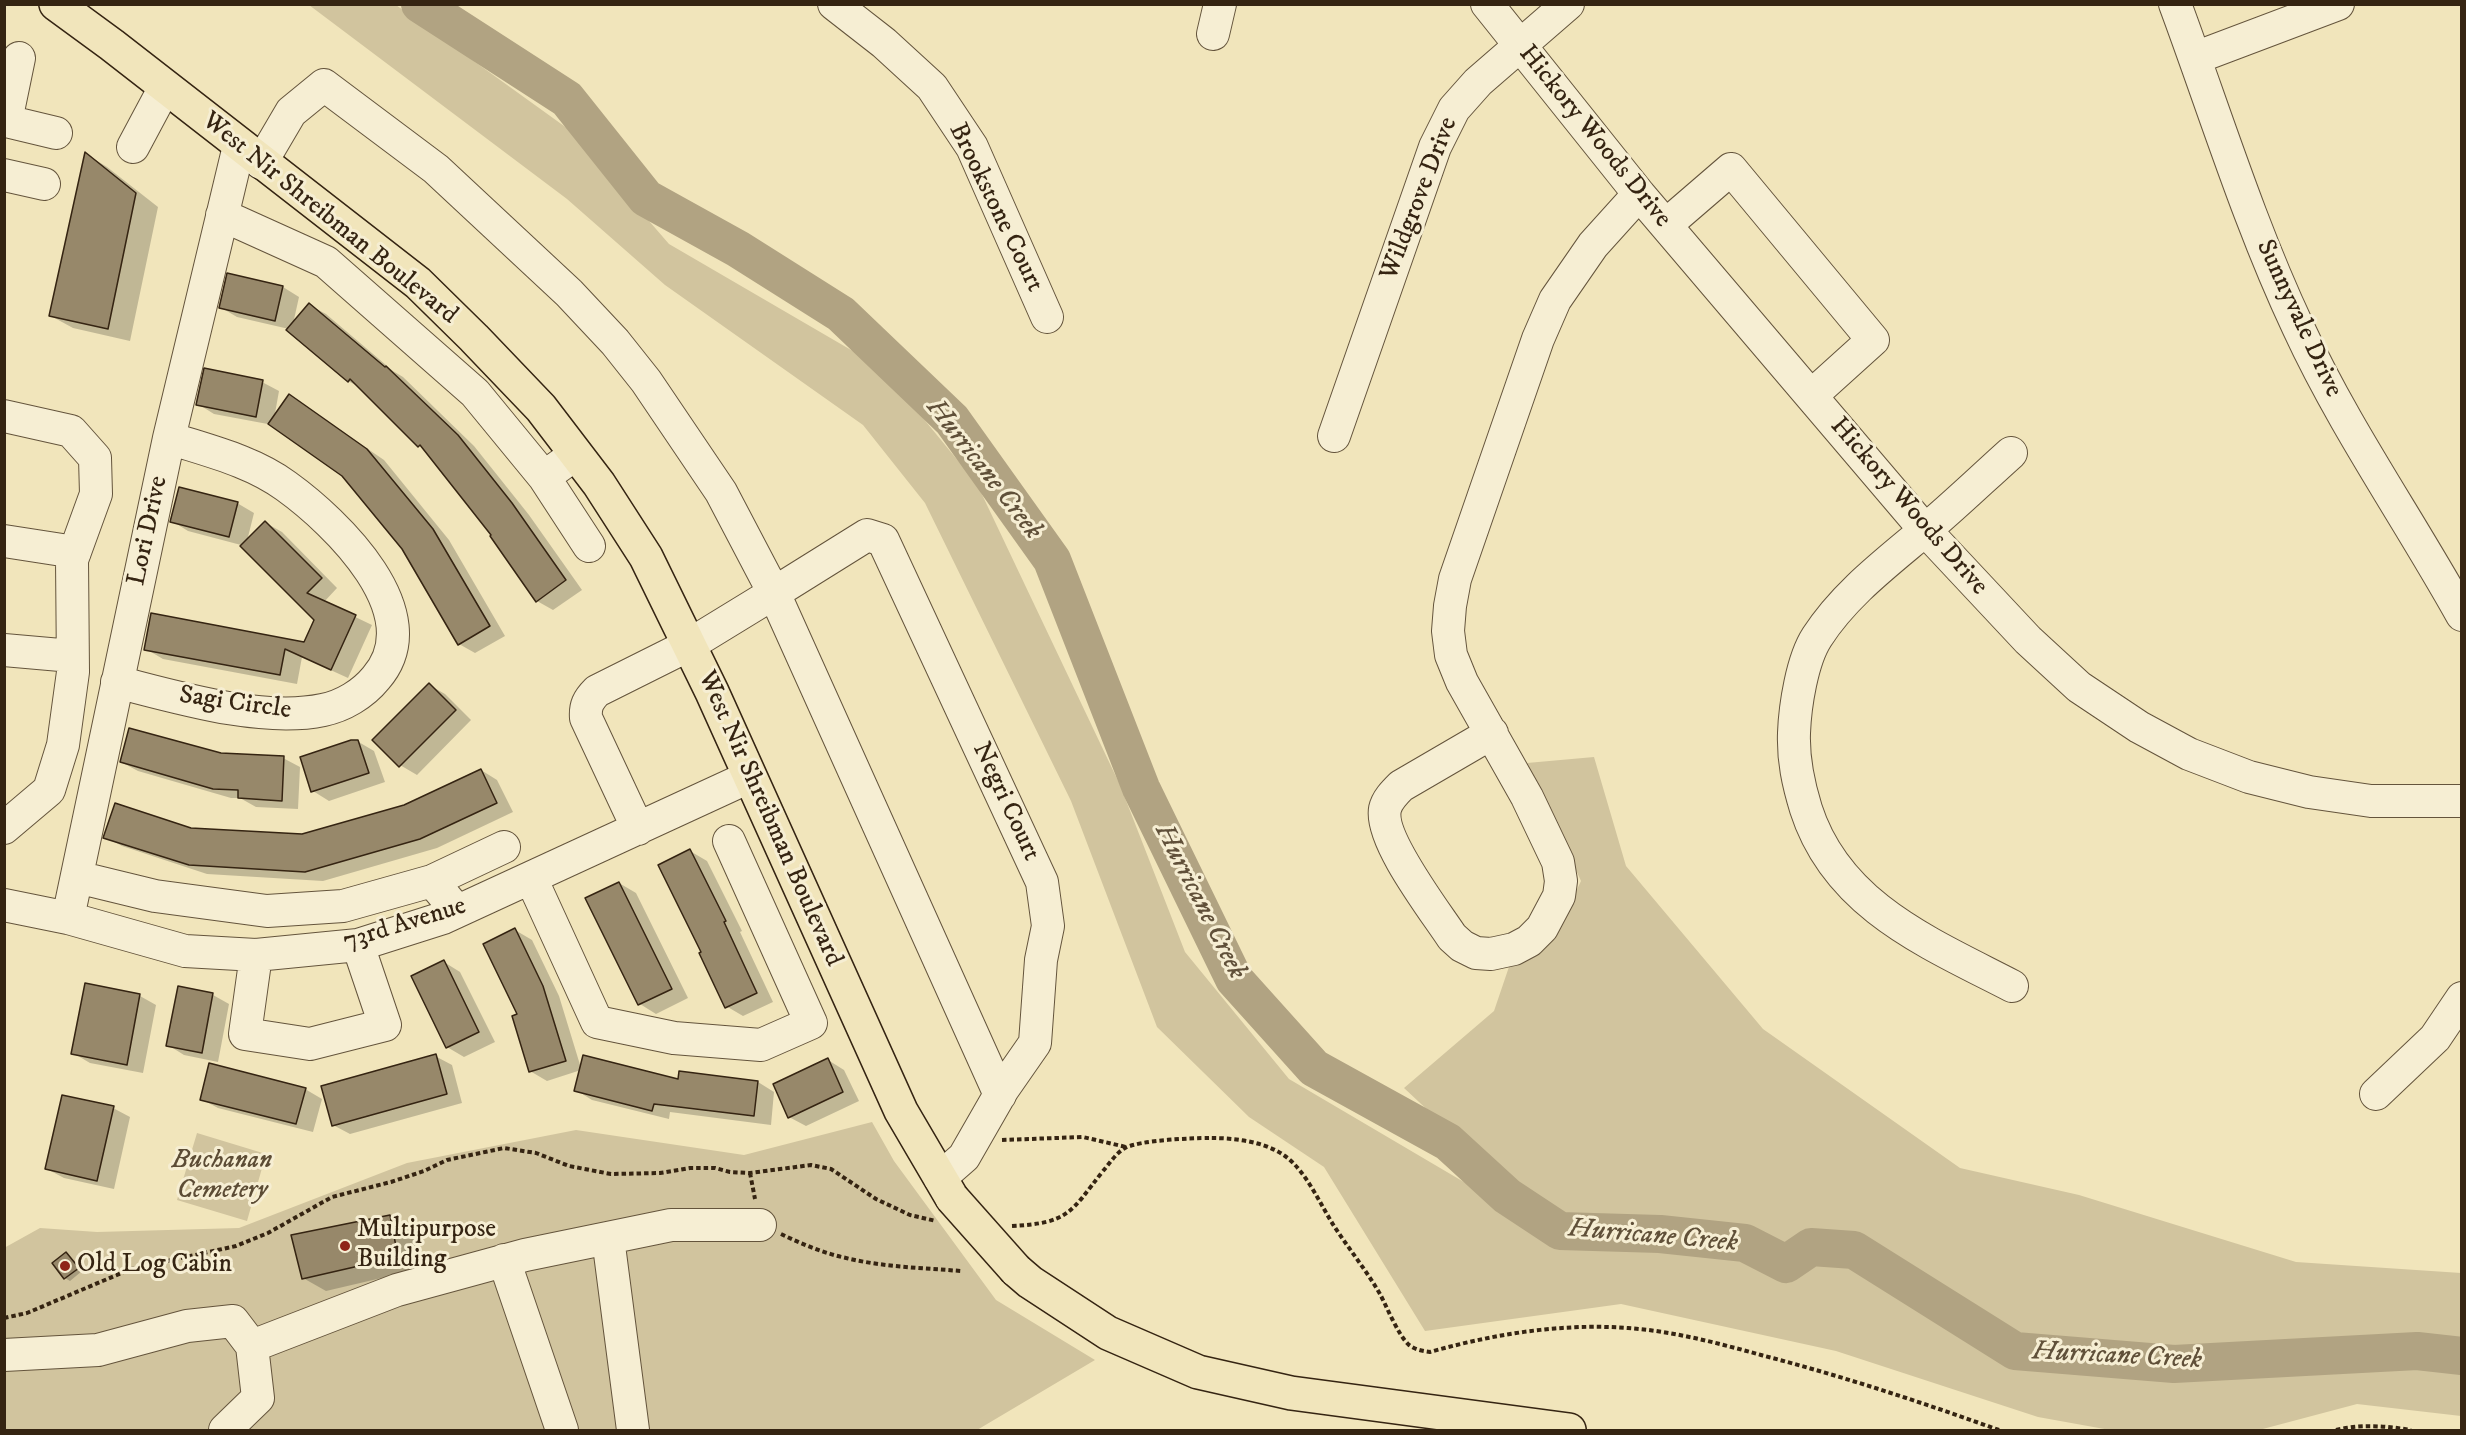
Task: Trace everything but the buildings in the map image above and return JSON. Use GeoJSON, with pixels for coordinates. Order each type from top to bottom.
{"type":"FeatureCollection","features":[{"type":"Feature","properties":{"kind":"main road","name":"West Nir Shreibman Boulevard"},"geometry":{"type":"LineString","coordinates":[[56,4],[418,284],[541,408],[599,484],[646,557],[689,645],[901,1111],[946,1188],[1017,1270],[1030,1282],[1108,1333],[1198,1372],[1291,1393],[1569,1431]]}},
{"type":"Feature","properties":{"kind":"street","name":"Brookstone Court"},"geometry":{"type":"LineString","coordinates":[[834,4],[884,43],[932,87],[972,147],[1047,317]]}},
{"type":"Feature","properties":{"kind":"street","name":"Hickory Woods Drive"},"geometry":{"type":"LineString","coordinates":[[1487,4],[1639,194],[1925,530],[2028,640],[2079,687],[2139,727],[2189,754],[2249,777],[2308,792],[2371,801],[2462,801]]}},
{"type":"Feature","properties":{"kind":"street","name":"Wildgrove Drive"},"geometry":{"type":"LineString","coordinates":[[1334,436],[1435,147],[1454,109],[1478,82],[1568,4]]}},
{"type":"Feature","properties":{"kind":"street","name":"Sunnyvale Drive"},"geometry":{"type":"LineString","coordinates":[[2175,4],[2263,245],[2298,327],[2340,408],[2462,615]]}},
{"type":"Feature","properties":{"kind":"street"},"geometry":{"type":"LineString","coordinates":[[2195,58],[2338,4]]}},
{"type":"Feature","properties":{"kind":"street"},"geometry":{"type":"LineString","coordinates":[[20,58],[5,121],[56,133]]}},
{"type":"Feature","properties":{"kind":"street","name":"Lori Drive"},"geometry":{"type":"LineString","coordinates":[[68,918],[169,438],[222,216],[250,154],[291,112],[324,85],[436,169],[569,293],[615,342],[646,381],[721,492],[774,593]]}},
{"type":"Feature","properties":{"kind":"street"},"geometry":{"type":"LineString","coordinates":[[133,147],[165,87]]}},
{"type":"Feature","properties":{"kind":"street"},"geometry":{"type":"LineString","coordinates":[[1666,225],[1731,169],[1873,340],[1811,396]]}},
{"type":"Feature","properties":{"kind":"street"},"geometry":{"type":"LineString","coordinates":[[4,175],[44,184]]}},
{"type":"Feature","properties":{"kind":"street"},"geometry":{"type":"LineString","coordinates":[[1492,733],[1401,786],[1390,797],[1385,810],[1386,826],[1400,858],[1452,937],[1462,946],[1476,953],[1491,954],[1514,949],[1529,941],[1542,928],[1559,896],[1561,881],[1558,862],[1527,797],[1492,733],[1462,682],[1451,655],[1448,632],[1455,579],[1538,339],[1555,300],[1593,245],[1639,194]]}},
{"type":"Feature","properties":{"kind":"street"},"geometry":{"type":"LineString","coordinates":[[222,216],[326,262],[475,393],[544,477],[589,546]]}},
{"type":"Feature","properties":{"kind":"street"},"geometry":{"type":"LineString","coordinates":[[4,416],[71,431],[95,458],[96,494],[72,560],[73,672],[63,745],[49,790],[4,828]]}},
{"type":"Feature","properties":{"kind":"street","name":"Sagi Circle"},"geometry":{"type":"LineString","coordinates":[[117,682],[216,705],[260,712],[301,713],[324,710],[350,700],[368,687],[381,672],[389,657],[392,618],[386,596],[340,532],[286,486],[247,464],[169,438]]}},
{"type":"Feature","properties":{"kind":"street"},"geometry":{"type":"LineString","coordinates":[[2011,453],[1858,586],[1816,638],[1801,679],[1795,708],[1793,747],[1797,781],[1809,818],[1823,850],[1851,887],[1886,917],[1926,941],[2012,986]]}},
{"type":"Feature","properties":{"kind":"street"},"geometry":{"type":"LineString","coordinates":[[544,477],[576,454]]}},
{"type":"Feature","properties":{"kind":"street","name":"Negri Court"},"geometry":{"type":"LineString","coordinates":[[638,829],[586,718],[585,708],[589,698],[597,691],[689,645],[867,535],[884,540],[1042,882],[1048,926],[1041,960],[1035,1043],[1000,1095],[946,1188]]}},
{"type":"Feature","properties":{"kind":"street"},"geometry":{"type":"LineString","coordinates":[[4,541],[75,552]]}},
{"type":"Feature","properties":{"kind":"street"},"geometry":{"type":"LineString","coordinates":[[774,593],[1000,1095]]}},
{"type":"Feature","properties":{"kind":"street"},"geometry":{"type":"LineString","coordinates":[[4,650],[72,656]]}},
{"type":"Feature","properties":{"kind":"street","name":"73rd Avenue"},"geometry":{"type":"LineString","coordinates":[[4,905],[68,918],[186,951],[256,956],[358,945],[457,911],[749,777]]}},
{"type":"Feature","properties":{"kind":"street"},"geometry":{"type":"LineString","coordinates":[[531,878],[597,1022],[674,1038],[761,1045],[811,1023],[729,841]]}},
{"type":"Feature","properties":{"kind":"street"},"geometry":{"type":"LineString","coordinates":[[77,877],[155,896],[267,911],[343,906],[432,881],[504,847]]}},
{"type":"Feature","properties":{"kind":"street"},"geometry":{"type":"LineString","coordinates":[[432,881],[457,911]]}},
{"type":"Feature","properties":{"kind":"street"},"geometry":{"type":"LineString","coordinates":[[256,956],[244,1034],[310,1044],[385,1025],[358,945]]}},
{"type":"Feature","properties":{"kind":"street"},"geometry":{"type":"LineString","coordinates":[[2376,1094],[2435,1038],[2462,998]]}},
{"type":"Feature","properties":{"kind":"street"},"geometry":{"type":"LineString","coordinates":[[252,1346],[397,1290],[504,1260],[671,1225],[760,1225]]}},
{"type":"Feature","properties":{"kind":"street"},"geometry":{"type":"LineString","coordinates":[[608,1238],[633,1431]]}},
{"type":"Feature","properties":{"kind":"street"},"geometry":{"type":"LineString","coordinates":[[504,1260],[562,1431]]}},
{"type":"Feature","properties":{"kind":"street"},"geometry":{"type":"LineString","coordinates":[[4,1355],[98,1350],[187,1326],[233,1321],[252,1346],[258,1398],[225,1431]]}},
{"type":"Feature","properties":{"kind":"path"},"geometry":{"type":"LineString","coordinates":[[974,1142],[1083,1137],[1126,1147]]}},
{"type":"Feature","properties":{"kind":"path"},"geometry":{"type":"LineString","coordinates":[[750,1173],[760,1225],[815,1249],[846,1258],[875,1264],[961,1270]]}},
{"type":"Feature","properties":{"kind":"path"},"geometry":{"type":"LineString","coordinates":[[2336,1431],[2349,1427],[2386,1426],[2411,1431]]}},
{"type":"Feature","properties":{"kind":"green space"},"geometry":{"type":"Polygon","coordinates":[[[309,5],[396,5],[571,131],[669,244],[882,368],[977,484],[1120,785],[1185,952],[1289,1079],[1469,1185],[1478,1157],[1404,1088],[1494,1011],[1512,958],[1557,932],[1581,881],[1527,763],[1594,757],[1626,866],[1763,1029],[1960,1168],[2079,1195],[2296,1262],[2461,1273],[2461,1416],[2357,1404],[2259,1430],[2110,1430],[2038,1417],[1836,1351],[1621,1304],[1425,1331],[1324,1167],[1249,1117],[1157,1027],[1071,801],[925,503],[863,425],[665,285],[567,199],[309,5]]]}},
{"type":"Feature","properties":{"kind":"green space"},"geometry":{"type":"Polygon","coordinates":[[[872,1122],[894,1161],[996,1300],[1095,1360],[977,1430],[5,1430],[4,1248],[40,1228],[97,1232],[239,1228],[407,1163],[576,1130],[744,1155],[872,1122]]]}},
{"type":"Feature","properties":{"kind":"green space","name":"Buchanan Cemetery"},"geometry":{"type":"Polygon","coordinates":[[[197,1133],[266,1154],[247,1221],[177,1200],[197,1133]]]}},
{"type":"Feature","properties":{"kind":"waterway","name":"Hurricane Creek"},"geometry":{"type":"LineString","coordinates":[[420,4],[567,99],[646,198],[738,249],[841,314],[952,420],[1052,560],[1141,788],[1234,979],[1314,1068],[1448,1142],[1507,1196],[1560,1231],[1660,1234],[1745,1243],[1786,1264],[1811,1247],[1854,1250],[2015,1351],[2174,1364],[2417,1351],[2462,1356]]}},
{"type":"Feature","properties":{"kind":"place","name":"Multipurpose Building"},"geometry":{"type":"Point","coordinates":[345,1246]}},
{"type":"Feature","properties":{"kind":"place","name":"Old Log Cabin"},"geometry":{"type":"Point","coordinates":[65,1266]}}]}
